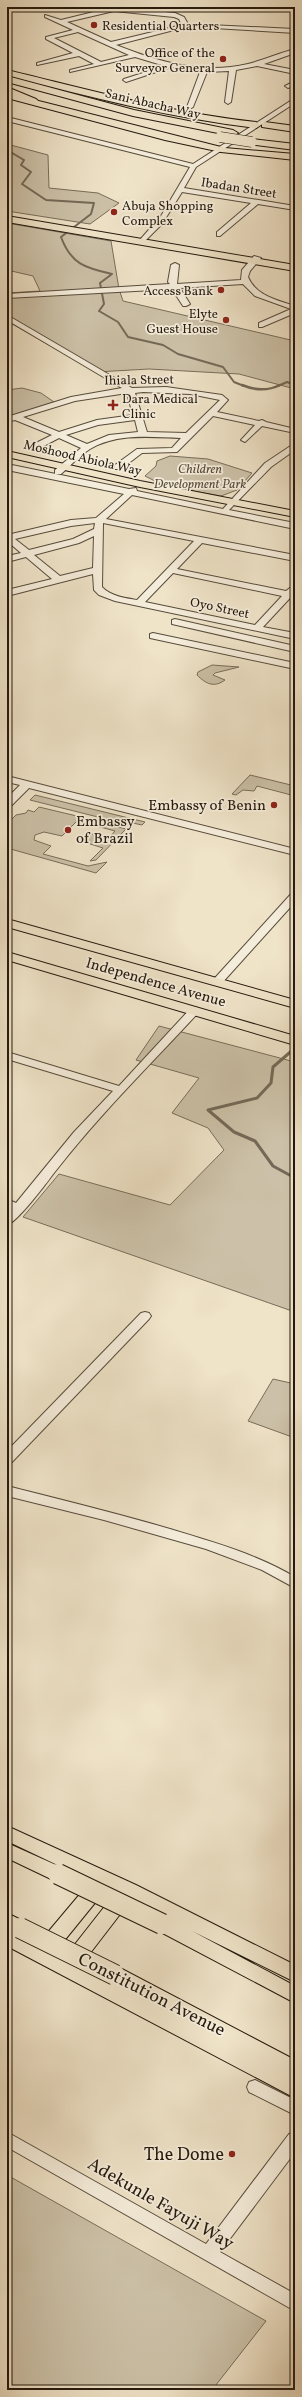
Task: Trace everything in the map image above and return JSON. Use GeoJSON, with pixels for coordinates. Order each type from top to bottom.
{"type":"FeatureCollection","features":[{"type":"Feature","properties":{"kind":"highway"},"geometry":{"type":"LineString","coordinates":[[7,79],[66,88]]}},
{"type":"Feature","properties":{"kind":"highway","name":"Sani Abacha Way"},"geometry":{"type":"LineString","coordinates":[[7,79],[133,113],[295,147]]}},
{"type":"Feature","properties":{"kind":"highway"},"geometry":{"type":"LineString","coordinates":[[7,89],[33,102]]}},
{"type":"Feature","properties":{"kind":"highway","name":"Sani Abacha Way"},"geometry":{"type":"LineString","coordinates":[[7,89],[161,127],[220,138],[295,142]]}},
{"type":"Feature","properties":{"kind":"main road","name":"Sani Abacha Way"},"geometry":{"type":"LineString","coordinates":[[7,72],[66,88],[173,113],[295,129]]}},
{"type":"Feature","properties":{"kind":"main road","name":"Sani Abacha Way"},"geometry":{"type":"LineString","coordinates":[[7,95],[165,137],[224,150],[295,157]]}},
{"type":"Feature","properties":{"kind":"main road"},"geometry":{"type":"LineString","coordinates":[[7,214],[58,225]]}},
{"type":"Feature","properties":{"kind":"main road"},"geometry":{"type":"LineString","coordinates":[[7,219],[92,230],[295,268]]}},
{"type":"Feature","properties":{"kind":"main road"},"geometry":{"type":"LineString","coordinates":[[255,260],[295,264]]}},
{"type":"Feature","properties":{"kind":"main road","name":"Moshood Abiola Way"},"geometry":{"type":"LineString","coordinates":[[8,462],[61,470],[172,499],[295,514]]}},
{"type":"Feature","properties":{"kind":"main road","name":"Moshood Abiola Way"},"geometry":{"type":"LineString","coordinates":[[135,489],[234,506],[295,521]]}},
{"type":"Feature","properties":{"kind":"main road","name":"Independence Avenue"},"geometry":{"type":"LineString","coordinates":[[7,923],[218,981],[295,1004]]}},
{"type":"Feature","properties":{"kind":"main road","name":"Independence Avenue"},"geometry":{"type":"LineString","coordinates":[[7,956],[195,1010],[295,1041]]}},
{"type":"Feature","properties":{"kind":"main road"},"geometry":{"type":"LineString","coordinates":[[7,1833],[129,1890],[295,1974]]}},
{"type":"Feature","properties":{"kind":"main road"},"geometry":{"type":"LineString","coordinates":[[7,1850],[162,1924],[295,1994]]}},
{"type":"Feature","properties":{"kind":"main road"},"geometry":{"type":"LineString","coordinates":[[41,1953],[104,1878]]}},
{"type":"Feature","properties":{"kind":"main road"},"geometry":{"type":"LineString","coordinates":[[67,1966],[92,1939],[129,1890]]}},
{"type":"Feature","properties":{"kind":"main road"},"geometry":{"type":"LineString","coordinates":[[11,1929],[41,1953],[295,2089]]}},
{"type":"Feature","properties":{"kind":"main road","name":"Constitution Avenue"},"geometry":{"type":"LineString","coordinates":[[11,1929],[115,1974],[295,2070]]}},
{"type":"Feature","properties":{"kind":"street"},"geometry":{"type":"LineString","coordinates":[[60,22],[120,8],[175,15],[182,18],[186,26]]}},
{"type":"Feature","properties":{"kind":"street"},"geometry":{"type":"LineString","coordinates":[[47,16],[136,55],[168,67],[204,70],[233,69],[256,64],[295,51]]}},
{"type":"Feature","properties":{"kind":"street"},"geometry":{"type":"LineString","coordinates":[[112,44],[186,26],[206,25],[295,31]]}},
{"type":"Feature","properties":{"kind":"street"},"geometry":{"type":"LineString","coordinates":[[79,30],[48,38],[100,64]]}},
{"type":"Feature","properties":{"kind":"street"},"geometry":{"type":"LineString","coordinates":[[39,64],[78,54]]}},
{"type":"Feature","properties":{"kind":"street"},"geometry":{"type":"LineString","coordinates":[[72,71],[136,55]]}},
{"type":"Feature","properties":{"kind":"street"},"geometry":{"type":"LineString","coordinates":[[256,64],[295,72]]}},
{"type":"Feature","properties":{"kind":"street"},"geometry":{"type":"LineString","coordinates":[[126,80],[168,67]]}},
{"type":"Feature","properties":{"kind":"street"},"geometry":{"type":"LineString","coordinates":[[228,102],[233,69]]}},
{"type":"Feature","properties":{"kind":"street"},"geometry":{"type":"LineString","coordinates":[[190,107],[204,70]]}},
{"type":"Feature","properties":{"kind":"street"},"geometry":{"type":"LineString","coordinates":[[288,86],[295,82]]}},
{"type":"Feature","properties":{"kind":"street"},"geometry":{"type":"LineString","coordinates":[[183,190],[201,167],[295,100]]}},
{"type":"Feature","properties":{"kind":"street"},"geometry":{"type":"LineString","coordinates":[[261,125],[295,106]]}},
{"type":"Feature","properties":{"kind":"street"},"geometry":{"type":"LineString","coordinates":[[7,119],[194,166]]}},
{"type":"Feature","properties":{"kind":"street"},"geometry":{"type":"LineString","coordinates":[[148,241],[176,212],[187,174],[194,166],[224,150]]}},
{"type":"Feature","properties":{"kind":"street","name":"Ibadan Street"},"geometry":{"type":"LineString","coordinates":[[183,190],[295,208]]}},
{"type":"Feature","properties":{"kind":"street"},"geometry":{"type":"LineString","coordinates":[[220,234],[257,202]]}},
{"type":"Feature","properties":{"kind":"street"},"geometry":{"type":"LineString","coordinates":[[255,260],[246,270],[244,276],[245,282],[255,293],[295,309]]}},
{"type":"Feature","properties":{"kind":"street"},"geometry":{"type":"LineString","coordinates":[[175,265],[172,278],[173,285],[186,304]]}},
{"type":"Feature","properties":{"kind":"street"},"geometry":{"type":"LineString","coordinates":[[7,296],[120,288],[245,282]]}},
{"type":"Feature","properties":{"kind":"street"},"geometry":{"type":"LineString","coordinates":[[262,324],[295,309]]}},
{"type":"Feature","properties":{"kind":"street"},"geometry":{"type":"LineString","coordinates":[[7,317],[130,390],[143,434]]}},
{"type":"Feature","properties":{"kind":"street","name":"Ihiala Street"},"geometry":{"type":"LineString","coordinates":[[7,420],[86,395],[130,390],[183,391],[223,398],[224,400],[174,450],[140,451],[118,467]]}},
{"type":"Feature","properties":{"kind":"street"},"geometry":{"type":"LineString","coordinates":[[211,412],[262,422],[295,431]]}},
{"type":"Feature","properties":{"kind":"street"},"geometry":{"type":"LineString","coordinates":[[16,417],[87,447]]}},
{"type":"Feature","properties":{"kind":"street"},"geometry":{"type":"LineString","coordinates":[[35,447],[58,434],[102,421],[137,417]]}},
{"type":"Feature","properties":{"kind":"street"},"geometry":{"type":"LineString","coordinates":[[245,440],[262,422]]}},
{"type":"Feature","properties":{"kind":"street"},"geometry":{"type":"LineString","coordinates":[[61,470],[87,447],[110,439],[143,434],[187,436]]}},
{"type":"Feature","properties":{"kind":"street"},"geometry":{"type":"LineString","coordinates":[[234,506],[268,465],[295,446]]}},
{"type":"Feature","properties":{"kind":"street"},"geometry":{"type":"LineString","coordinates":[[234,506],[276,467],[295,453]]}},
{"type":"Feature","properties":{"kind":"street"},"geometry":{"type":"LineString","coordinates":[[8,462],[135,489]]}},
{"type":"Feature","properties":{"kind":"street"},"geometry":{"type":"LineString","coordinates":[[7,593],[96,570],[99,520],[135,489]]}},
{"type":"Feature","properties":{"kind":"street"},"geometry":{"type":"LineString","coordinates":[[172,499],[295,526]]}},
{"type":"Feature","properties":{"kind":"street"},"geometry":{"type":"LineString","coordinates":[[8,538],[71,522],[99,520],[295,558]]}},
{"type":"Feature","properties":{"kind":"street"},"geometry":{"type":"LineString","coordinates":[[7,559],[76,541],[98,531]]}},
{"type":"Feature","properties":{"kind":"street"},"geometry":{"type":"LineString","coordinates":[[8,538],[58,579]]}},
{"type":"Feature","properties":{"kind":"street"},"geometry":{"type":"LineString","coordinates":[[139,603],[169,570],[200,540]]}},
{"type":"Feature","properties":{"kind":"street","name":"Oyo Street"},"geometry":{"type":"LineString","coordinates":[[96,570],[97,590],[108,596],[293,636]]}},
{"type":"Feature","properties":{"kind":"street"},"geometry":{"type":"LineString","coordinates":[[169,570],[292,595]]}},
{"type":"Feature","properties":{"kind":"street"},"geometry":{"type":"LineString","coordinates":[[257,628],[292,595],[295,586]]}},
{"type":"Feature","properties":{"kind":"street"},"geometry":{"type":"LineString","coordinates":[[174,622],[295,648]]}},
{"type":"Feature","properties":{"kind":"street"},"geometry":{"type":"LineString","coordinates":[[196,645],[212,630]]}},
{"type":"Feature","properties":{"kind":"street"},"geometry":{"type":"LineString","coordinates":[[153,636],[295,666]]}},
{"type":"Feature","properties":{"kind":"street"},"geometry":{"type":"LineString","coordinates":[[271,661],[282,646],[293,636]]}},
{"type":"Feature","properties":{"kind":"street"},"geometry":{"type":"LineString","coordinates":[[7,779],[295,852]]}},
{"type":"Feature","properties":{"kind":"street"},"geometry":{"type":"LineString","coordinates":[[7,804],[27,784]]}},
{"type":"Feature","properties":{"kind":"street"},"geometry":{"type":"LineString","coordinates":[[218,981],[295,896]]}},
{"type":"Feature","properties":{"kind":"street"},"geometry":{"type":"LineString","coordinates":[[7,1221],[78,1134],[195,1010]]}},
{"type":"Feature","properties":{"kind":"street"},"geometry":{"type":"LineString","coordinates":[[7,1055],[121,1090]]}},
{"type":"Feature","properties":{"kind":"street"},"geometry":{"type":"LineString","coordinates":[[7,1203],[19,1208]]}},
{"type":"Feature","properties":{"kind":"street"},"geometry":{"type":"LineString","coordinates":[[7,1459],[145,1316]]}},
{"type":"Feature","properties":{"kind":"street"},"geometry":{"type":"LineString","coordinates":[[7,1491],[106,1515],[211,1546],[267,1567],[295,1583]]}},
{"type":"Feature","properties":{"kind":"street"},"geometry":{"type":"LineString","coordinates":[[255,2087],[295,2108]]}},
{"type":"Feature","properties":{"kind":"street","name":"Adekunle Fayuji Way"},"geometry":{"type":"LineString","coordinates":[[7,2139],[295,2303]]}},
{"type":"Feature","properties":{"kind":"street"},"geometry":{"type":"LineString","coordinates":[[209,2253],[295,2139]]}},
{"type":"Feature","properties":{"kind":"green space"},"geometry":{"type":"Polygon","coordinates":[[[7,144],[48,155],[49,188],[98,193],[119,203],[90,224],[7,211],[7,144]]]}},
{"type":"Feature","properties":{"kind":"green space"},"geometry":{"type":"Polygon","coordinates":[[[7,223],[111,241],[119,289],[123,301],[295,341],[295,389],[239,374],[149,369],[96,372],[7,321],[7,293],[40,291],[33,276],[7,270],[7,223]]]}},
{"type":"Feature","properties":{"kind":"green space"},"geometry":{"type":"Polygon","coordinates":[[[22,388],[41,393],[54,402],[7,417],[7,390],[22,388]]]}},
{"type":"Feature","properties":{"kind":"green space","name":"Children Development Park"},"geometry":{"type":"Polygon","coordinates":[[[170,456],[208,459],[252,473],[237,490],[221,496],[165,486],[145,476],[156,466],[157,461],[170,456]]]}},
{"type":"Feature","properties":{"kind":"green space"},"geometry":{"type":"Polygon","coordinates":[[[212,665],[239,667],[215,673],[213,675],[225,680],[217,684],[210,684],[197,675],[198,672],[212,665]]]}},
{"type":"Feature","properties":{"kind":"green space"},"geometry":{"type":"Polygon","coordinates":[[[250,775],[295,786],[295,796],[257,786],[254,791],[243,790],[236,795],[232,794],[250,775]]]}},
{"type":"Feature","properties":{"kind":"green space"},"geometry":{"type":"Polygon","coordinates":[[[35,795],[145,822],[142,825],[128,822],[126,824],[30,800],[35,795]]]}},
{"type":"Feature","properties":{"kind":"green space"},"geometry":{"type":"Polygon","coordinates":[[[39,807],[81,817],[62,836],[44,832],[35,835],[34,840],[51,846],[43,854],[88,866],[107,862],[96,873],[7,848],[7,824],[16,815],[26,813],[28,810],[34,812],[39,807]]]}},
{"type":"Feature","properties":{"kind":"green space"},"geometry":{"type":"Polygon","coordinates":[[[97,821],[126,829],[96,860],[90,861],[103,848],[84,842],[92,834],[109,838],[115,831],[93,825],[97,821]]]}},
{"type":"Feature","properties":{"kind":"green space"},"geometry":{"type":"Polygon","coordinates":[[[159,1026],[295,1062],[295,1312],[23,1217],[59,1174],[170,1205],[224,1150],[208,1128],[172,1113],[199,1078],[136,1060],[159,1026]]]}},
{"type":"Feature","properties":{"kind":"green space"},"geometry":{"type":"Polygon","coordinates":[[[273,1379],[295,1384],[295,1438],[248,1421],[273,1379]]]}},
{"type":"Feature","properties":{"kind":"green space"},"geometry":{"type":"Polygon","coordinates":[[[7,2175],[266,2321],[212,2390],[7,2390],[7,2175]]]}},
{"type":"Feature","properties":{"kind":"waterway"},"geometry":{"type":"LineString","coordinates":[[7,9],[11,7]]}},
{"type":"Feature","properties":{"kind":"waterway"},"geometry":{"type":"LineString","coordinates":[[7,150],[24,160],[21,165],[31,172],[22,184],[46,200],[94,203],[91,214],[61,237],[69,253],[74,259],[87,267],[112,274],[100,283],[104,304],[99,311],[118,322],[128,337],[163,345],[178,354],[223,367],[234,382],[244,386]]}},
{"type":"Feature","properties":{"kind":"waterway"},"geometry":{"type":"LineString","coordinates":[[278,386],[287,382],[295,385]]}},
{"type":"Feature","properties":{"kind":"waterway"},"geometry":{"type":"LineString","coordinates":[[242,385],[261,389],[280,385]]}},
{"type":"Feature","properties":{"kind":"waterway"},"geometry":{"type":"LineString","coordinates":[[295,1048],[273,1067],[271,1083],[257,1098],[208,1110],[234,1132],[255,1141],[273,1166],[295,1178]]}},
{"type":"Feature","properties":{"kind":"place","name":"Residential Quarters"},"geometry":{"type":"Point","coordinates":[94,25]}},
{"type":"Feature","properties":{"kind":"place","name":"Office of the Surveyor General"},"geometry":{"type":"Point","coordinates":[223,59]}},
{"type":"Feature","properties":{"kind":"place","name":"Abuja Shopping Complex"},"geometry":{"type":"Point","coordinates":[114,212]}},
{"type":"Feature","properties":{"kind":"place","name":"Access Bank"},"geometry":{"type":"Point","coordinates":[221,290]}},
{"type":"Feature","properties":{"kind":"place","name":"Elyte Guest House"},"geometry":{"type":"Point","coordinates":[226,320]}},
{"type":"Feature","properties":{"kind":"place","name":"Dara Medical Clinic"},"geometry":{"type":"Point","coordinates":[113,405]}},
{"type":"Feature","properties":{"kind":"place","name":"Embassy of Benin"},"geometry":{"type":"Point","coordinates":[274,805]}},
{"type":"Feature","properties":{"kind":"place","name":"Embassy of Brazil"},"geometry":{"type":"Point","coordinates":[68,830]}},
{"type":"Feature","properties":{"kind":"place","name":"The Dome"},"geometry":{"type":"Point","coordinates":[232,2154]}}]}
